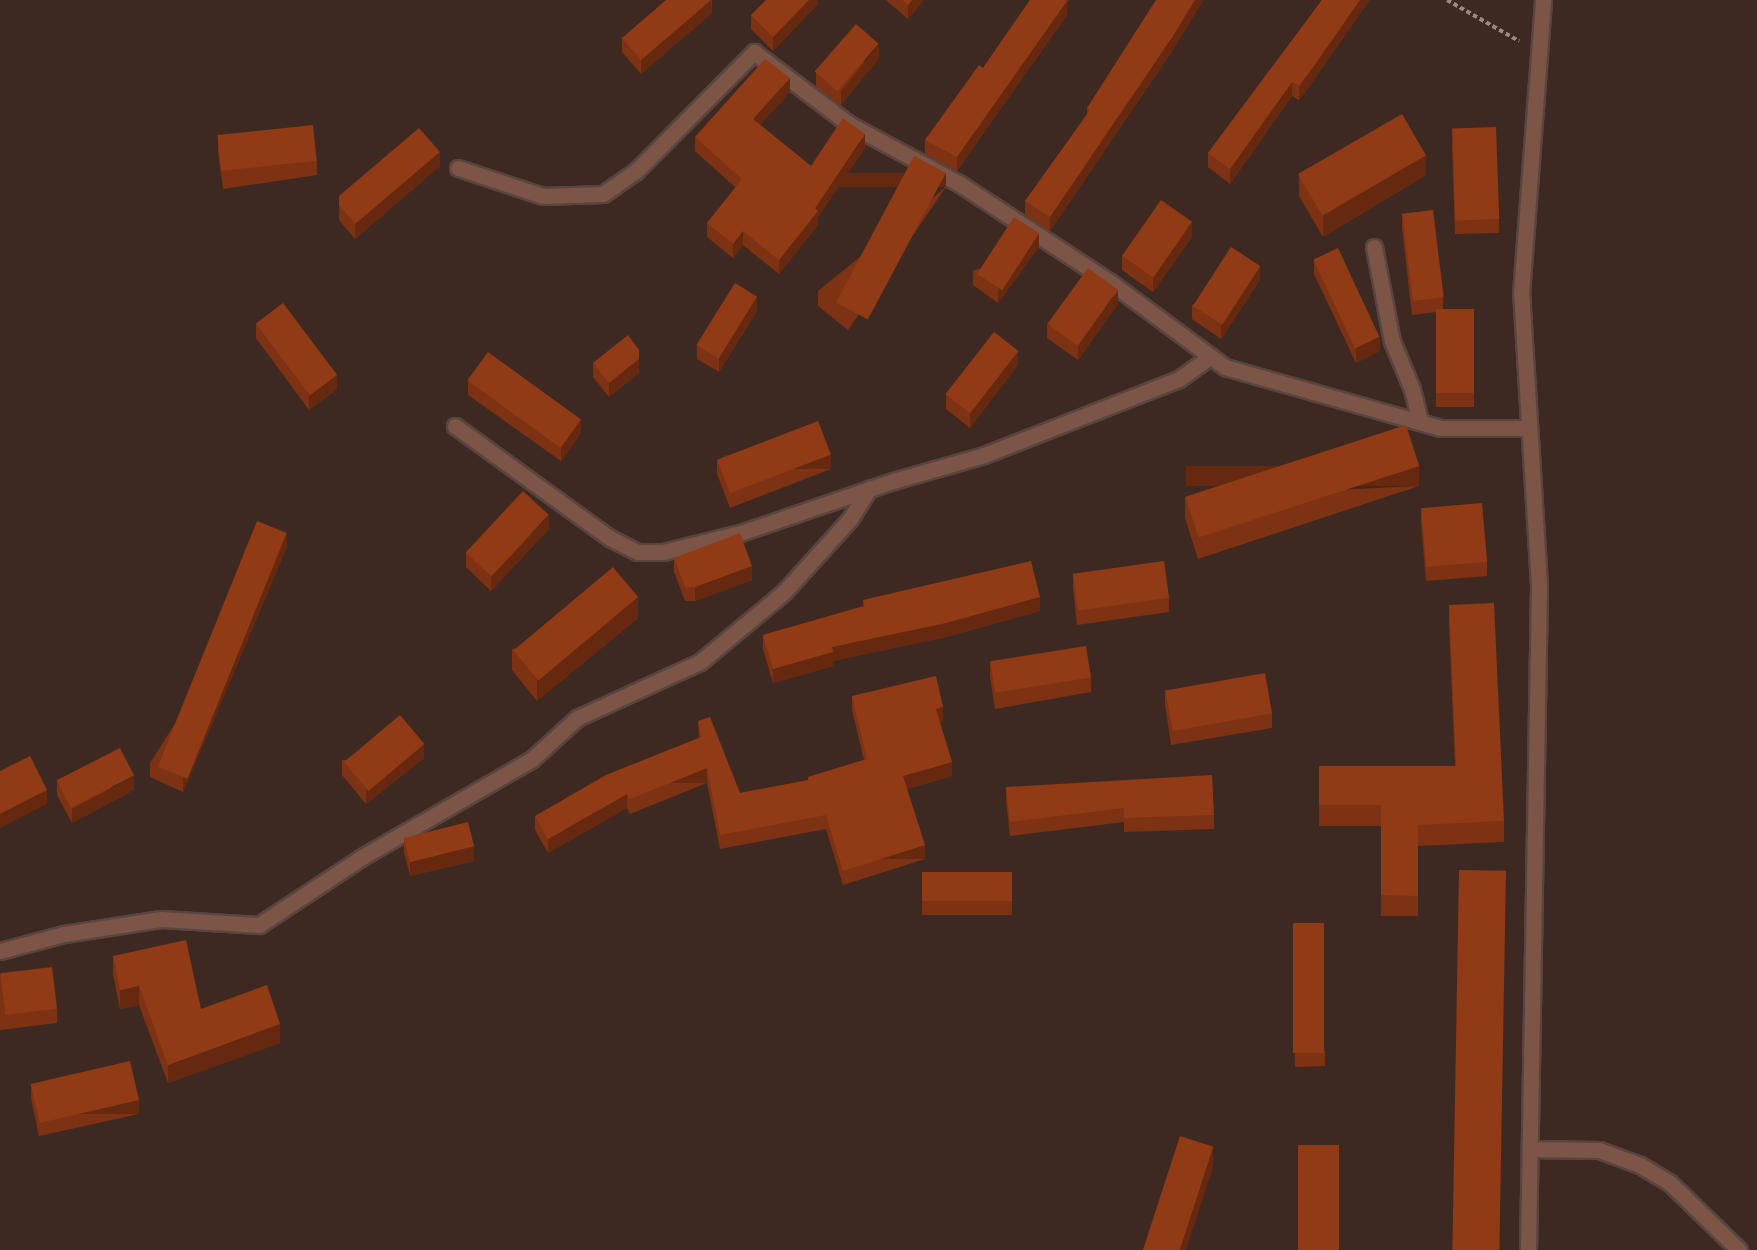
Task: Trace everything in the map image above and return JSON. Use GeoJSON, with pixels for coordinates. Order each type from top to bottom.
{"type":"FeatureCollection","features":[{"type":"Feature","properties":{"kind":"street"},"geometry":{"type":"LineString","coordinates":[[1528,1250],[1539,585],[1521,294],[1543,0]]}},
{"type":"Feature","properties":{"kind":"street"},"geometry":{"type":"LineString","coordinates":[[458,168],[543,196],[603,194],[636,171],[754,52],[849,124],[970,191],[1110,282],[1225,367],[1440,428],[1529,428]]}},
{"type":"Feature","properties":{"kind":"street"},"geometry":{"type":"LineString","coordinates":[[1374,247],[1392,341],[1412,389],[1420,422]]}},
{"type":"Feature","properties":{"kind":"street"},"geometry":{"type":"LineString","coordinates":[[455,426],[610,538],[638,552],[663,552],[743,532],[869,489],[984,455],[1179,379],[1211,356]]}},
{"type":"Feature","properties":{"kind":"street"},"geometry":{"type":"LineString","coordinates":[[0,951],[64,934],[161,919],[259,925],[362,857],[531,760],[576,718],[700,662],[784,592],[850,519],[869,489]]}},
{"type":"Feature","properties":{"kind":"street"},"geometry":{"type":"LineString","coordinates":[[1530,1149],[1599,1150],[1640,1165],[1670,1183],[1739,1250]]}},
{"type":"Feature","properties":{"kind":"path"},"geometry":{"type":"LineString","coordinates":[[1447,0],[1507,36],[1539,50]]}},
{"type":"Feature","properties":{"kind":"building"},"geometry":{"type":"Polygon","coordinates":[[[666,0],[711,0],[641,60],[622,38],[666,0]]]}},
{"type":"Feature","properties":{"kind":"building"},"geometry":{"type":"Polygon","coordinates":[[[766,0],[809,0],[773,37],[751,15],[766,0]]]}},
{"type":"Feature","properties":{"kind":"building"},"geometry":{"type":"Polygon","coordinates":[[[902,0],[912,0],[908,5],[902,0]]]}},
{"type":"Feature","properties":{"kind":"building"},"geometry":{"type":"Polygon","coordinates":[[[1030,0],[1067,1],[957,157],[925,140],[979,65],[983,68],[1030,0]]]}},
{"type":"Feature","properties":{"kind":"building"},"geometry":{"type":"Polygon","coordinates":[[[1156,0],[1195,0],[1050,217],[1025,201],[1090,110],[1087,108],[1156,0]]]}},
{"type":"Feature","properties":{"kind":"building"},"geometry":{"type":"Polygon","coordinates":[[[1322,0],[1360,0],[1299,86],[1292,82],[1230,169],[1208,153],[1322,0]]]}},
{"type":"Feature","properties":{"kind":"building"},"geometry":{"type":"Polygon","coordinates":[[[856,24],[879,44],[837,91],[815,72],[856,24]]]}},
{"type":"Feature","properties":{"kind":"building"},"geometry":{"type":"Polygon","coordinates":[[[765,59],[790,78],[753,119],[811,166],[843,118],[865,134],[815,208],[818,211],[779,260],[743,231],[733,244],[707,223],[742,179],[695,137],[765,59]]]}},
{"type":"Feature","properties":{"kind":"building"},"geometry":{"type":"Polygon","coordinates":[[[1402,114],[1426,156],[1322,216],[1298,174],[1402,114]]]}},
{"type":"Feature","properties":{"kind":"building"},"geometry":{"type":"Polygon","coordinates":[[[313,125],[317,161],[221,171],[218,135],[313,125]]]}},
{"type":"Feature","properties":{"kind":"building"},"geometry":{"type":"Polygon","coordinates":[[[1496,127],[1499,219],[1455,220],[1452,129],[1496,127]]]}},
{"type":"Feature","properties":{"kind":"building"},"geometry":{"type":"Polygon","coordinates":[[[419,128],[440,152],[355,224],[339,205],[339,196],[419,128]]]}},
{"type":"Feature","properties":{"kind":"building"},"geometry":{"type":"Polygon","coordinates":[[[914,156],[946,173],[868,319],[836,303],[914,156]]]}},
{"type":"Feature","properties":{"kind":"building"},"geometry":{"type":"Polygon","coordinates":[[[1161,200],[1192,222],[1153,277],[1122,256],[1161,200]]]}},
{"type":"Feature","properties":{"kind":"building"},"geometry":{"type":"Polygon","coordinates":[[[1433,210],[1444,297],[1413,301],[1402,214],[1433,210]]]}},
{"type":"Feature","properties":{"kind":"building"},"geometry":{"type":"Polygon","coordinates":[[[1014,217],[1039,233],[1002,290],[977,274],[1014,217]]]}},
{"type":"Feature","properties":{"kind":"building"},"geometry":{"type":"Polygon","coordinates":[[[1231,247],[1260,266],[1222,325],[1193,306],[1231,247]]]}},
{"type":"Feature","properties":{"kind":"building"},"geometry":{"type":"Polygon","coordinates":[[[1338,248],[1379,337],[1355,348],[1314,259],[1338,248]]]}},
{"type":"Feature","properties":{"kind":"building"},"geometry":{"type":"Polygon","coordinates":[[[1088,268],[1118,290],[1077,346],[1047,324],[1088,268]]]}},
{"type":"Feature","properties":{"kind":"building"},"geometry":{"type":"Polygon","coordinates":[[[735,283],[757,297],[718,359],[696,345],[735,283]]]}},
{"type":"Feature","properties":{"kind":"building"},"geometry":{"type":"Polygon","coordinates":[[[283,303],[337,375],[310,395],[256,323],[283,303]]]}},
{"type":"Feature","properties":{"kind":"building"},"geometry":{"type":"Polygon","coordinates":[[[1436,309],[1474,309],[1474,393],[1436,393],[1436,309]]]}},
{"type":"Feature","properties":{"kind":"building"},"geometry":{"type":"Polygon","coordinates":[[[994,332],[1018,351],[970,413],[945,394],[994,332]]]}},
{"type":"Feature","properties":{"kind":"building"},"geometry":{"type":"Polygon","coordinates":[[[628,335],[639,350],[639,359],[609,383],[593,363],[628,335]]]}},
{"type":"Feature","properties":{"kind":"building"},"geometry":{"type":"Polygon","coordinates":[[[488,352],[581,420],[560,448],[467,380],[488,352]]]}},
{"type":"Feature","properties":{"kind":"building"},"geometry":{"type":"Polygon","coordinates":[[[818,421],[831,455],[730,493],[717,460],[818,421]]]}},
{"type":"Feature","properties":{"kind":"building"},"geometry":{"type":"Polygon","coordinates":[[[1406,425],[1419,466],[1199,538],[1185,497],[1406,425]]]}},
{"type":"Feature","properties":{"kind":"building"},"geometry":{"type":"Polygon","coordinates":[[[523,491],[549,515],[491,576],[466,552],[523,491]]]}},
{"type":"Feature","properties":{"kind":"building"},"geometry":{"type":"Polygon","coordinates":[[[1482,503],[1487,562],[1426,567],[1421,508],[1482,503]]]}},
{"type":"Feature","properties":{"kind":"building"},"geometry":{"type":"Polygon","coordinates":[[[257,521],[287,533],[187,779],[158,767],[257,521]]]}},
{"type":"Feature","properties":{"kind":"building"},"geometry":{"type":"Polygon","coordinates":[[[740,533],[752,566],[695,587],[685,587],[674,558],[740,533]]]}},
{"type":"Feature","properties":{"kind":"building"},"geometry":{"type":"Polygon","coordinates":[[[1031,561],[1040,597],[946,623],[832,647],[833,652],[773,669],[763,635],[865,606],[863,600],[1031,561]]]}},
{"type":"Feature","properties":{"kind":"building"},"geometry":{"type":"Polygon","coordinates":[[[1164,561],[1169,598],[1078,610],[1073,574],[1164,561]]]}},
{"type":"Feature","properties":{"kind":"building"},"geometry":{"type":"Polygon","coordinates":[[[613,567],[638,597],[538,680],[513,651],[613,567]]]}},
{"type":"Feature","properties":{"kind":"building"},"geometry":{"type":"Polygon","coordinates":[[[1494,603],[1504,821],[1418,825],[1418,896],[1381,895],[1381,805],[1319,805],[1319,766],[1456,766],[1449,605],[1494,603]]]}},
{"type":"Feature","properties":{"kind":"building"},"geometry":{"type":"Polygon","coordinates":[[[1086,646],[1091,678],[995,693],[990,661],[1086,646]]]}},
{"type":"Feature","properties":{"kind":"building"},"geometry":{"type":"Polygon","coordinates":[[[1265,673],[1272,713],[1173,731],[1166,691],[1265,673]]]}},
{"type":"Feature","properties":{"kind":"building"},"geometry":{"type":"Polygon","coordinates":[[[936,676],[943,707],[936,709],[952,762],[903,776],[925,845],[843,871],[826,815],[720,835],[707,768],[630,799],[627,794],[548,839],[535,816],[606,775],[701,737],[698,721],[710,717],[740,793],[809,780],[808,777],[867,759],[852,696],[936,676]]]}},
{"type":"Feature","properties":{"kind":"building"},"geometry":{"type":"Polygon","coordinates":[[[400,715],[424,744],[369,791],[344,762],[400,715]]]}},
{"type":"Feature","properties":{"kind":"building"},"geometry":{"type":"Polygon","coordinates":[[[120,748],[134,776],[71,808],[57,780],[120,748]]]}},
{"type":"Feature","properties":{"kind":"building"},"geometry":{"type":"Polygon","coordinates":[[[30,756],[47,790],[0,814],[0,771],[30,756]]]}},
{"type":"Feature","properties":{"kind":"building"},"geometry":{"type":"Polygon","coordinates":[[[1212,775],[1214,815],[1124,818],[1124,808],[1010,822],[1006,787],[1212,775]]]}},
{"type":"Feature","properties":{"kind":"building"},"geometry":{"type":"Polygon","coordinates":[[[468,822],[474,846],[410,862],[404,838],[468,822]]]}},
{"type":"Feature","properties":{"kind":"building"},"geometry":{"type":"Polygon","coordinates":[[[1459,870],[1506,871],[1499,1250],[1452,1250],[1459,870]]]}},
{"type":"Feature","properties":{"kind":"building"},"geometry":{"type":"Polygon","coordinates":[[[922,872],[1012,872],[1012,901],[922,901],[922,872]]]}},
{"type":"Feature","properties":{"kind":"building"},"geometry":{"type":"Polygon","coordinates":[[[1293,923],[1324,923],[1324,1053],[1293,1053],[1293,923]]]}},
{"type":"Feature","properties":{"kind":"building"},"geometry":{"type":"Polygon","coordinates":[[[186,940],[201,1009],[267,985],[280,1024],[168,1065],[139,986],[120,990],[113,956],[186,940]]]}},
{"type":"Feature","properties":{"kind":"building"},"geometry":{"type":"Polygon","coordinates":[[[52,967],[57,1009],[6,1015],[0,973],[52,967]]]}},
{"type":"Feature","properties":{"kind":"building"},"geometry":{"type":"Polygon","coordinates":[[[130,1061],[139,1100],[40,1123],[31,1084],[130,1061]]]}},
{"type":"Feature","properties":{"kind":"building"},"geometry":{"type":"Polygon","coordinates":[[[1180,1136],[1213,1147],[1180,1250],[1143,1250],[1180,1136]]]}},
{"type":"Feature","properties":{"kind":"building"},"geometry":{"type":"Polygon","coordinates":[[[1298,1145],[1339,1145],[1339,1250],[1298,1250],[1298,1145]]]}}]}
